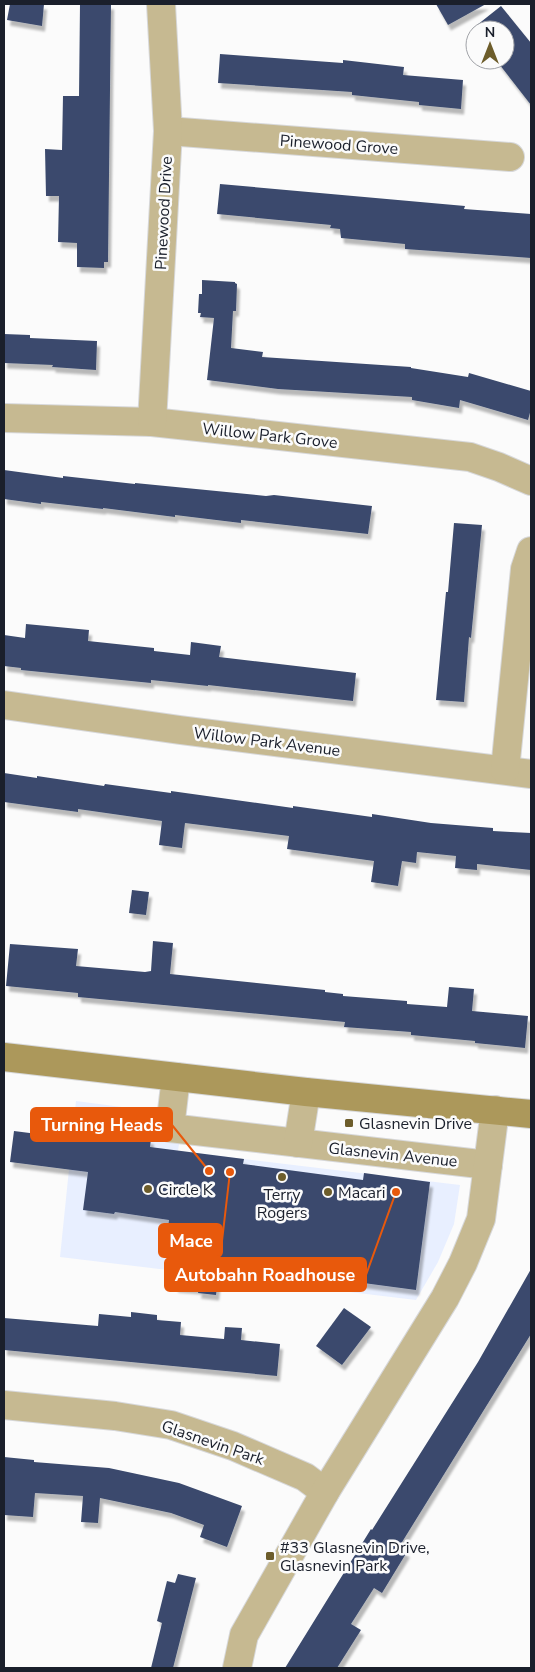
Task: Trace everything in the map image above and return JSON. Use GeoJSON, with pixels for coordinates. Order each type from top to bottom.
{"type":"FeatureCollection","features":[{"type":"Feature","properties":{"kind":"main road"},"geometry":{"type":"LineString","coordinates":[[4,1057],[306,1092],[531,1114]]}},
{"type":"Feature","properties":{"kind":"street","name":"Pinewood Drive"},"geometry":{"type":"LineString","coordinates":[[152,422],[168,131],[161,4]]}},
{"type":"Feature","properties":{"kind":"street","name":"Pinewood Grove"},"geometry":{"type":"LineString","coordinates":[[168,131],[510,157]]}},
{"type":"Feature","properties":{"kind":"street","name":"Willow Park Grove"},"geometry":{"type":"LineString","coordinates":[[4,418],[152,422],[470,457],[531,481]]}},
{"type":"Feature","properties":{"kind":"street"},"geometry":{"type":"LineString","coordinates":[[518,772],[525,569],[531,551]]}},
{"type":"Feature","properties":{"kind":"street","name":"Willow Park Avenue"},"geometry":{"type":"LineString","coordinates":[[4,705],[180,730],[518,772]]}},
{"type":"Feature","properties":{"kind":"street","name":"Glasnevin Avenue"},"geometry":{"type":"LineString","coordinates":[[176,1077],[170,1128],[488,1165]]}},
{"type":"Feature","properties":{"kind":"street"},"geometry":{"type":"LineString","coordinates":[[298,1143],[306,1092]]}},
{"type":"Feature","properties":{"kind":"street"},"geometry":{"type":"LineString","coordinates":[[237,1668],[244,1635],[326,1492],[445,1298],[463,1263],[481,1219],[495,1110]]}},
{"type":"Feature","properties":{"kind":"street","name":"Glasnevin Park"},"geometry":{"type":"LineString","coordinates":[[4,1404],[115,1416],[171,1425],[233,1446],[296,1473],[326,1492]]}},
{"type":"Feature","properties":{"kind":"shaded area"},"geometry":{"type":"Polygon","coordinates":[[[76,1101],[183,1115],[178,1151],[460,1185],[454,1224],[438,1262],[416,1300],[60,1257],[76,1101]]]}},
{"type":"Feature","properties":{"kind":"building"},"geometry":{"type":"Polygon","coordinates":[[[10,4],[44,4],[42,26],[7,20],[10,4]]]}},
{"type":"Feature","properties":{"kind":"building"},"geometry":{"type":"Polygon","coordinates":[[[80,4],[111,4],[108,262],[104,262],[104,268],[77,267],[77,243],[58,242],[59,196],[46,196],[45,149],[62,150],[63,96],[79,96],[80,4]]]}},
{"type":"Feature","properties":{"kind":"building"},"geometry":{"type":"Polygon","coordinates":[[[436,4],[486,4],[448,25],[436,4]]]}},
{"type":"Feature","properties":{"kind":"building"},"geometry":{"type":"Polygon","coordinates":[[[501,6],[512,20],[483,20],[501,6]]]}},
{"type":"Feature","properties":{"kind":"building"},"geometry":{"type":"Polygon","coordinates":[[[515,23],[531,43],[531,105],[504,70],[515,70],[515,23]]]}},
{"type":"Feature","properties":{"kind":"building"},"geometry":{"type":"Polygon","coordinates":[[[220,54],[343,63],[343,60],[404,67],[403,75],[463,80],[461,109],[419,105],[419,102],[352,95],[352,92],[218,83],[220,54]]]}},
{"type":"Feature","properties":{"kind":"building"},"geometry":{"type":"Polygon","coordinates":[[[220,184],[465,206],[464,209],[531,214],[531,258],[405,249],[405,244],[341,238],[340,229],[330,228],[331,225],[217,214],[220,184]]]}},
{"type":"Feature","properties":{"kind":"building"},"geometry":{"type":"Polygon","coordinates":[[[202,280],[235,282],[237,284],[236,311],[233,311],[231,348],[263,352],[262,357],[411,367],[468,377],[469,373],[531,391],[531,409],[528,420],[460,400],[459,408],[412,400],[412,397],[278,389],[207,380],[214,318],[200,317],[201,313],[198,313],[199,294],[202,294],[202,280]]]}},
{"type":"Feature","properties":{"kind":"building"},"geometry":{"type":"Polygon","coordinates":[[[4,334],[30,335],[30,338],[97,341],[96,370],[52,367],[53,365],[4,363],[4,334]]]}},
{"type":"Feature","properties":{"kind":"building"},"geometry":{"type":"Polygon","coordinates":[[[4,470],[63,478],[63,476],[266,496],[274,495],[372,506],[368,534],[241,520],[241,523],[41,502],[41,504],[4,499],[4,470]]]}},
{"type":"Feature","properties":{"kind":"building"},"geometry":{"type":"Polygon","coordinates":[[[454,523],[482,525],[471,638],[469,637],[464,702],[436,700],[454,523]]]}},
{"type":"Feature","properties":{"kind":"building"},"geometry":{"type":"Polygon","coordinates":[[[26,624],[89,630],[88,641],[154,648],[154,651],[190,655],[191,642],[221,646],[219,657],[356,673],[353,701],[208,685],[151,680],[151,683],[21,670],[21,668],[4,666],[4,635],[25,638],[26,624]]]}},
{"type":"Feature","properties":{"kind":"building"},"geometry":{"type":"Polygon","coordinates":[[[4,773],[104,786],[105,784],[171,793],[171,791],[372,817],[372,814],[431,823],[493,828],[493,831],[531,833],[531,870],[477,864],[477,870],[455,868],[456,856],[417,852],[416,863],[402,861],[398,886],[371,882],[374,861],[287,849],[289,836],[185,823],[182,848],[159,845],[162,821],[78,809],[78,812],[4,802],[4,773]]]}},
{"type":"Feature","properties":{"kind":"building"},"geometry":{"type":"Polygon","coordinates":[[[132,890],[149,892],[146,915],[129,913],[132,890]]]}},
{"type":"Feature","properties":{"kind":"building"},"geometry":{"type":"Polygon","coordinates":[[[153,941],[173,943],[170,974],[325,990],[325,992],[343,994],[343,996],[407,1001],[407,1004],[447,1007],[449,987],[474,989],[472,1011],[528,1016],[525,1048],[411,1035],[411,1032],[344,1027],[345,1022],[78,997],[78,993],[6,986],[10,944],[78,949],[76,966],[145,972],[151,971],[153,941]]]}},
{"type":"Feature","properties":{"kind":"building"},"geometry":{"type":"Polygon","coordinates":[[[95,1116],[133,1121],[131,1136],[151,1139],[150,1147],[244,1159],[243,1164],[363,1180],[364,1173],[430,1182],[416,1290],[220,1264],[216,1295],[198,1293],[199,1289],[175,1287],[177,1258],[164,1257],[169,1220],[115,1212],[114,1214],[83,1210],[88,1172],[10,1162],[14,1131],[92,1141],[95,1116]]]}},
{"type":"Feature","properties":{"kind":"building"},"geometry":{"type":"Polygon","coordinates":[[[531,1269],[531,1334],[399,1547],[407,1552],[382,1593],[374,1588],[351,1624],[361,1630],[337,1668],[285,1668],[478,1362],[531,1269]]]}},
{"type":"Feature","properties":{"kind":"building"},"geometry":{"type":"Polygon","coordinates":[[[344,1308],[371,1327],[342,1365],[316,1346],[344,1308]]]}},
{"type":"Feature","properties":{"kind":"building"},"geometry":{"type":"Polygon","coordinates":[[[131,1312],[157,1315],[157,1320],[181,1322],[180,1335],[224,1339],[225,1327],[242,1328],[241,1340],[280,1344],[277,1376],[4,1350],[4,1318],[98,1326],[99,1314],[131,1317],[131,1312]]]}},
{"type":"Feature","properties":{"kind":"building"},"geometry":{"type":"Polygon","coordinates":[[[4,1457],[34,1460],[34,1462],[109,1468],[179,1483],[242,1506],[227,1547],[200,1537],[204,1525],[171,1513],[100,1498],[98,1523],[81,1522],[83,1496],[35,1493],[33,1517],[4,1515],[4,1457]]]}},
{"type":"Feature","properties":{"kind":"building"},"geometry":{"type":"Polygon","coordinates":[[[178,1574],[196,1578],[173,1668],[151,1668],[162,1623],[157,1621],[167,1581],[175,1583],[178,1574]]]}},
{"type":"Feature","properties":{"kind":"place","name":"Glasnevin Drive"},"geometry":{"type":"Point","coordinates":[349,1123]}},
{"type":"Feature","properties":{"kind":"place","name":"Turning Heads"},"geometry":{"type":"Point","coordinates":[209,1171]}},
{"type":"Feature","properties":{"kind":"place","name":"Mace"},"geometry":{"type":"Point","coordinates":[230,1172]}},
{"type":"Feature","properties":{"kind":"place","name":"Terry Rogers"},"geometry":{"type":"Point","coordinates":[282,1177]}},
{"type":"Feature","properties":{"kind":"place","name":"Circle K"},"geometry":{"type":"Point","coordinates":[148,1189]}},
{"type":"Feature","properties":{"kind":"place","name":"Macari"},"geometry":{"type":"Point","coordinates":[328,1192]}},
{"type":"Feature","properties":{"kind":"place","name":"Autobahn Roadhouse"},"geometry":{"type":"Point","coordinates":[396,1192]}},
{"type":"Feature","properties":{"kind":"place","name":"#33 Glasnevin Drive, Glasnevin Park"},"geometry":{"type":"Point","coordinates":[270,1556]}}]}
